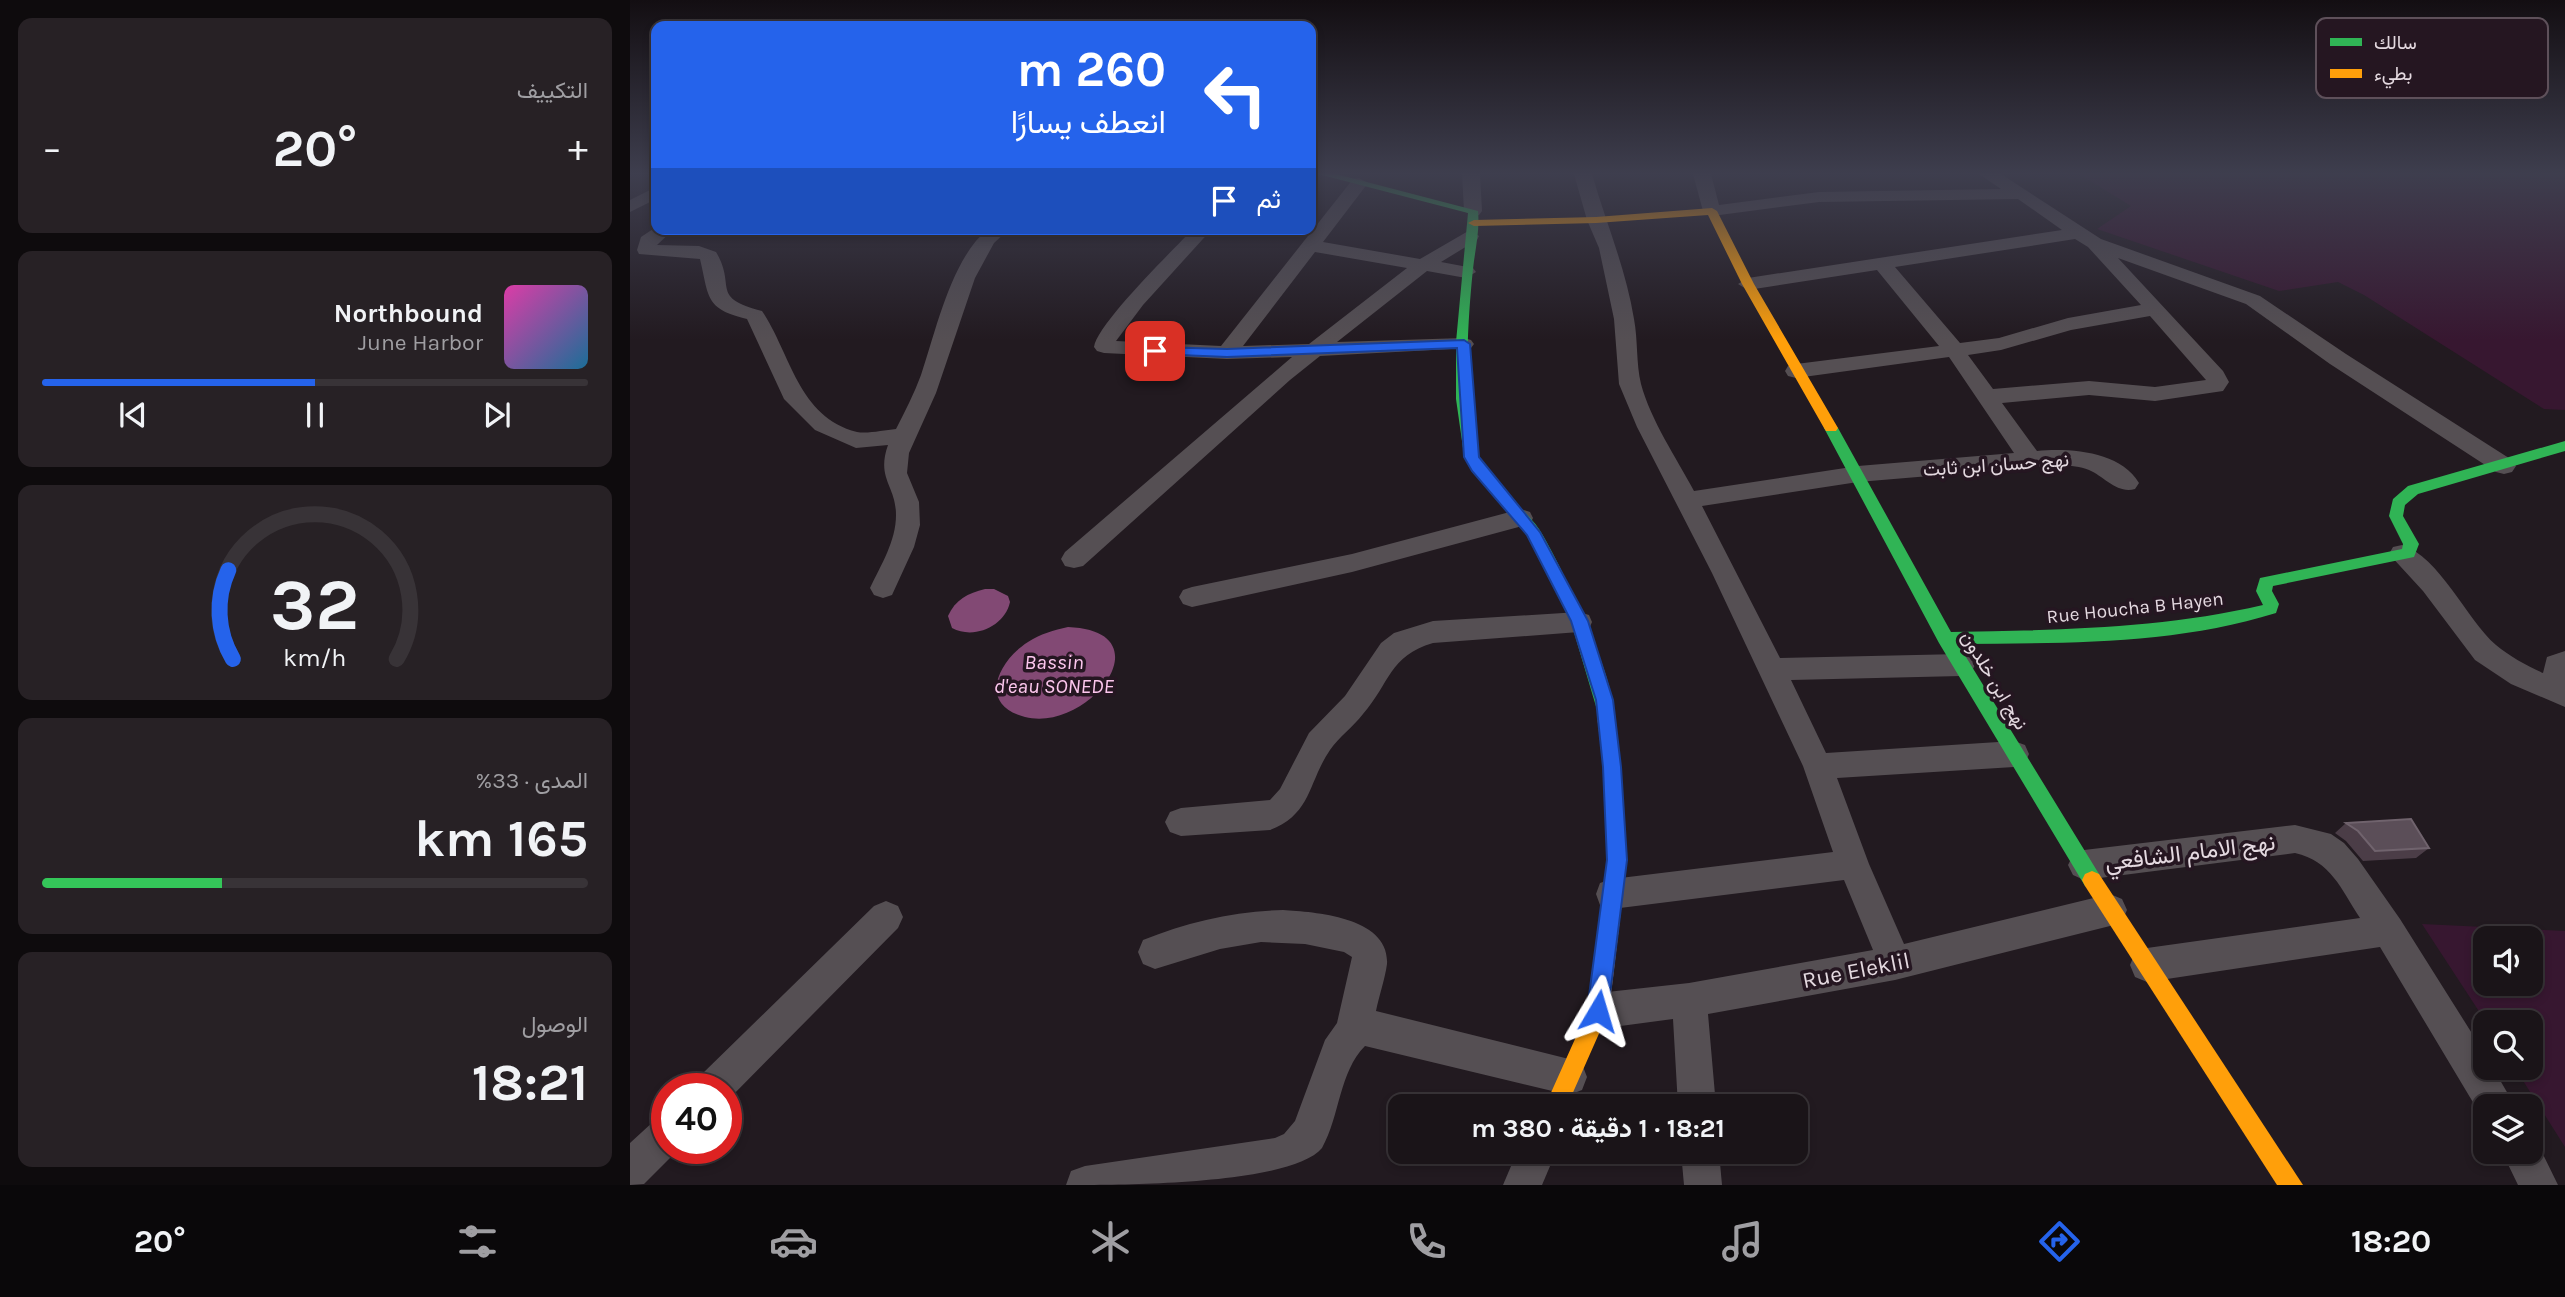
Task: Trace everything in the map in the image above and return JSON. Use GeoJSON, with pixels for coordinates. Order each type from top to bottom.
{"type":"FeatureCollection","features":[{"type":"Feature","properties":{"kind":"street"},"geometry":{"type":"LineString","coordinates":[[1227,353],[1324,229]]}},
{"type":"Feature","properties":{"kind":"street"},"geometry":{"type":"LineString","coordinates":[[1074,559],[1282,375],[1465,229]]}},
{"type":"Feature","properties":{"kind":"street"},"geometry":{"type":"LineString","coordinates":[[1353,1032],[1371,1028],[1563,1091],[1598,1011],[1617,860],[1612,767],[1604,700],[1579,621],[1533,532],[1477,467],[1472,457],[1464,344],[1466,272],[1471,229]]}},
{"type":"Feature","properties":{"kind":"street"},"geometry":{"type":"LineString","coordinates":[[1600,229],[1608,248],[1624,319],[1630,384],[1648,427],[1688,500],[1818,766],[1853,864],[1895,963]]}},
{"type":"Feature","properties":{"kind":"street","name":"نهج ابن خلدون"},"geometry":{"type":"LineString","coordinates":[[1722,229],[1748,284],[1796,371],[1858,474],[1945,638],[2014,754],[2110,910],[2291,1185]]}},
{"type":"Feature","properties":{"kind":"street"},"geometry":{"type":"LineString","coordinates":[[1987,397],[2089,388],[2155,394],[2215,386],[2218,382],[2155,309],[2085,238],[2073,229]]}},
{"type":"Feature","properties":{"kind":"street"},"geometry":{"type":"LineString","coordinates":[[656,235],[648,241],[646,250],[699,252],[709,256],[719,298],[731,309],[755,315],[795,399],[810,415],[823,425],[856,440],[905,436]]}},
{"type":"Feature","properties":{"kind":"street"},"geometry":{"type":"LineString","coordinates":[[883,588],[901,553],[906,530],[907,502],[895,473],[895,459],[925,394],[965,278],[992,235]]}},
{"type":"Feature","properties":{"kind":"street"},"geometry":{"type":"LineString","coordinates":[[1197,235],[1136,300],[1102,345],[1107,349],[1227,353],[1464,344]]}},
{"type":"Feature","properties":{"kind":"street"},"geometry":{"type":"LineString","coordinates":[[1748,284],[1881,263],[2085,238],[2253,300],[2338,359],[2504,466]]}},
{"type":"Feature","properties":{"kind":"street"},"geometry":{"type":"LineString","coordinates":[[1311,246],[1466,272]]}},
{"type":"Feature","properties":{"kind":"street"},"geometry":{"type":"LineString","coordinates":[[1881,263],[1955,351],[2031,460]]}},
{"type":"Feature","properties":{"kind":"street"},"geometry":{"type":"LineString","coordinates":[[1796,371],[2001,344],[2068,324],[2155,309]]}},
{"type":"Feature","properties":{"kind":"street"},"geometry":{"type":"LineString","coordinates":[[2565,446],[2504,466],[2427,485],[2403,497],[2398,503],[2396,516],[2411,548],[2409,552],[2402,554],[2432,584],[2485,652],[2521,676],[2565,695]]}},
{"type":"Feature","properties":{"kind":"street","name":"نهج حسان ابن ثابت"},"geometry":{"type":"LineString","coordinates":[[1858,474],[2061,457],[2088,460],[2105,466],[2127,483]]}},
{"type":"Feature","properties":{"kind":"street"},"geometry":{"type":"LineString","coordinates":[[1688,500],[1858,474]]}},
{"type":"Feature","properties":{"kind":"street"},"geometry":{"type":"LineString","coordinates":[[1192,597],[1352,563],[1521,518]]}},
{"type":"Feature","properties":{"kind":"street","name":"Rue Houcha B Hayen"},"geometry":{"type":"LineString","coordinates":[[1945,638],[2106,635],[2245,616],[2270,609],[2271,604],[2264,592],[2266,582],[2402,554]]}},
{"type":"Feature","properties":{"kind":"street"},"geometry":{"type":"LineString","coordinates":[[1181,822],[1270,816],[1281,810],[1291,799],[1319,742],[1354,704],[1391,651],[1409,638],[1433,632],[1579,621]]}},
{"type":"Feature","properties":{"kind":"street"},"geometry":{"type":"LineString","coordinates":[[2565,662],[2557,665],[2556,671],[2565,682]]}},
{"type":"Feature","properties":{"kind":"street"},"geometry":{"type":"LineString","coordinates":[[1770,669],[1961,665]]}},
{"type":"Feature","properties":{"kind":"street"},"geometry":{"type":"LineString","coordinates":[[1818,766],[2014,754]]}},
{"type":"Feature","properties":{"kind":"street"},"geometry":{"type":"LineString","coordinates":[[2295,839],[2320,844],[2333,853],[2388,930],[2489,1094]]}},
{"type":"Feature","properties":{"kind":"street","name":"نهج الامام الشافعي"},"geometry":{"type":"LineString","coordinates":[[2084,865],[2295,839]]}},
{"type":"Feature","properties":{"kind":"street"},"geometry":{"type":"LineString","coordinates":[[1612,894],[1853,864]]}},
{"type":"Feature","properties":{"kind":"street","name":"Rue Eleklil"},"geometry":{"type":"LineString","coordinates":[[1598,1011],[1689,1000],[1895,963],[2110,910]]}},
{"type":"Feature","properties":{"kind":"street"},"geometry":{"type":"LineString","coordinates":[[728,1073],[886,918]]}},
{"type":"Feature","properties":{"kind":"street"},"geometry":{"type":"LineString","coordinates":[[1086,1185],[1275,1157],[1302,1144],[1313,1124],[1339,1054],[1353,1032],[1370,962],[1362,942],[1350,937],[1310,927],[1269,924],[1223,931],[1155,952]]}},
{"type":"Feature","properties":{"kind":"street"},"geometry":{"type":"LineString","coordinates":[[2147,965],[2388,930]]}},
{"type":"Feature","properties":{"kind":"street"},"geometry":{"type":"LineString","coordinates":[[1689,1000],[1696,1094]]}},
{"type":"Feature","properties":{"kind":"street"},"geometry":{"type":"LineString","coordinates":[[630,1170],[651,1150]]}},
{"type":"Feature","properties":{"kind":"street"},"geometry":{"type":"LineString","coordinates":[[1522,1185],[1532,1164]]}},
{"type":"Feature","properties":{"kind":"street"},"geometry":{"type":"LineString","coordinates":[[1701,1164],[1703,1185]]}},
{"type":"Feature","properties":{"kind":"street"},"geometry":{"type":"LineString","coordinates":[[2528,1164],[2539,1185]]}},
{"type":"Feature","properties":{"kind":"shaded area"},"geometry":{"type":"Polygon","coordinates":[[[2098,229],[2565,229],[2565,410],[2544,409],[2364,295],[2338,282],[2279,291],[2098,229]]]}},
{"type":"Feature","properties":{"kind":"shaded area"},"geometry":{"type":"Polygon","coordinates":[[[2422,924],[2473,926],[2473,996],[2543,996],[2543,930],[2565,931],[2565,1147],[2543,1112],[2543,1094],[2531,1094],[2523,1080],[2543,1080],[2543,1010],[2478,1010],[2422,924]]]}},
{"type":"Feature","properties":{"kind":"water","name":"Bassin d'eau SONEDE"},"geometry":{"type":"Polygon","coordinates":[[[985,589],[994,589],[1008,596],[1010,602],[1002,618],[979,631],[952,628],[948,616],[958,601],[985,589]]]}},
{"type":"Feature","properties":{"kind":"water","name":"Bassin d'eau SONEDE"},"geometry":{"type":"Polygon","coordinates":[[[1068,627],[1097,633],[1112,645],[1115,661],[1108,680],[1093,697],[1073,710],[1049,718],[1025,717],[1010,711],[1001,703],[997,693],[997,682],[1008,660],[1033,639],[1068,627]]]}},
{"type":"Feature","properties":{"kind":"building"},"geometry":{"type":"Polygon","coordinates":[[[2411,819],[2429,848],[2375,851],[2358,831],[2346,823],[2411,819]]]}},
{"type":"Feature","properties":{"kind":"traffic: fast"},"geometry":{"type":"LineString","coordinates":[[1473,229],[1462,342],[1463,399],[1470,448],[1477,467],[1533,532],[1579,622],[1604,700],[1606,715]]}},
{"type":"Feature","properties":{"kind":"traffic: fast"},"geometry":{"type":"LineString","coordinates":[[1831,428],[1961,665],[2092,880]]}},
{"type":"Feature","properties":{"kind":"traffic: fast"},"geometry":{"type":"LineString","coordinates":[[1945,638],[2109,634],[2191,625],[2270,609],[2271,604],[2264,591],[2266,582],[2409,553],[2411,544],[2396,516],[2398,503],[2413,490],[2565,446]]}},
{"type":"Feature","properties":{"kind":"traffic: slow"},"geometry":{"type":"LineString","coordinates":[[1721,229],[1748,284],[1831,428]]}},
{"type":"Feature","properties":{"kind":"traffic: slow"},"geometry":{"type":"LineString","coordinates":[[1561,1094],[1598,1011],[1617,860],[1606,715]]}},
{"type":"Feature","properties":{"kind":"traffic: slow"},"geometry":{"type":"LineString","coordinates":[[2092,880],[2291,1185]]}},
{"type":"Feature","properties":{"kind":"route"},"geometry":{"type":"LineString","coordinates":[[1155,351],[1227,353],[1464,344],[1472,457],[1477,467],[1533,532],[1586,637],[1604,700],[1612,767],[1617,860],[1598,1011]]}}]}
